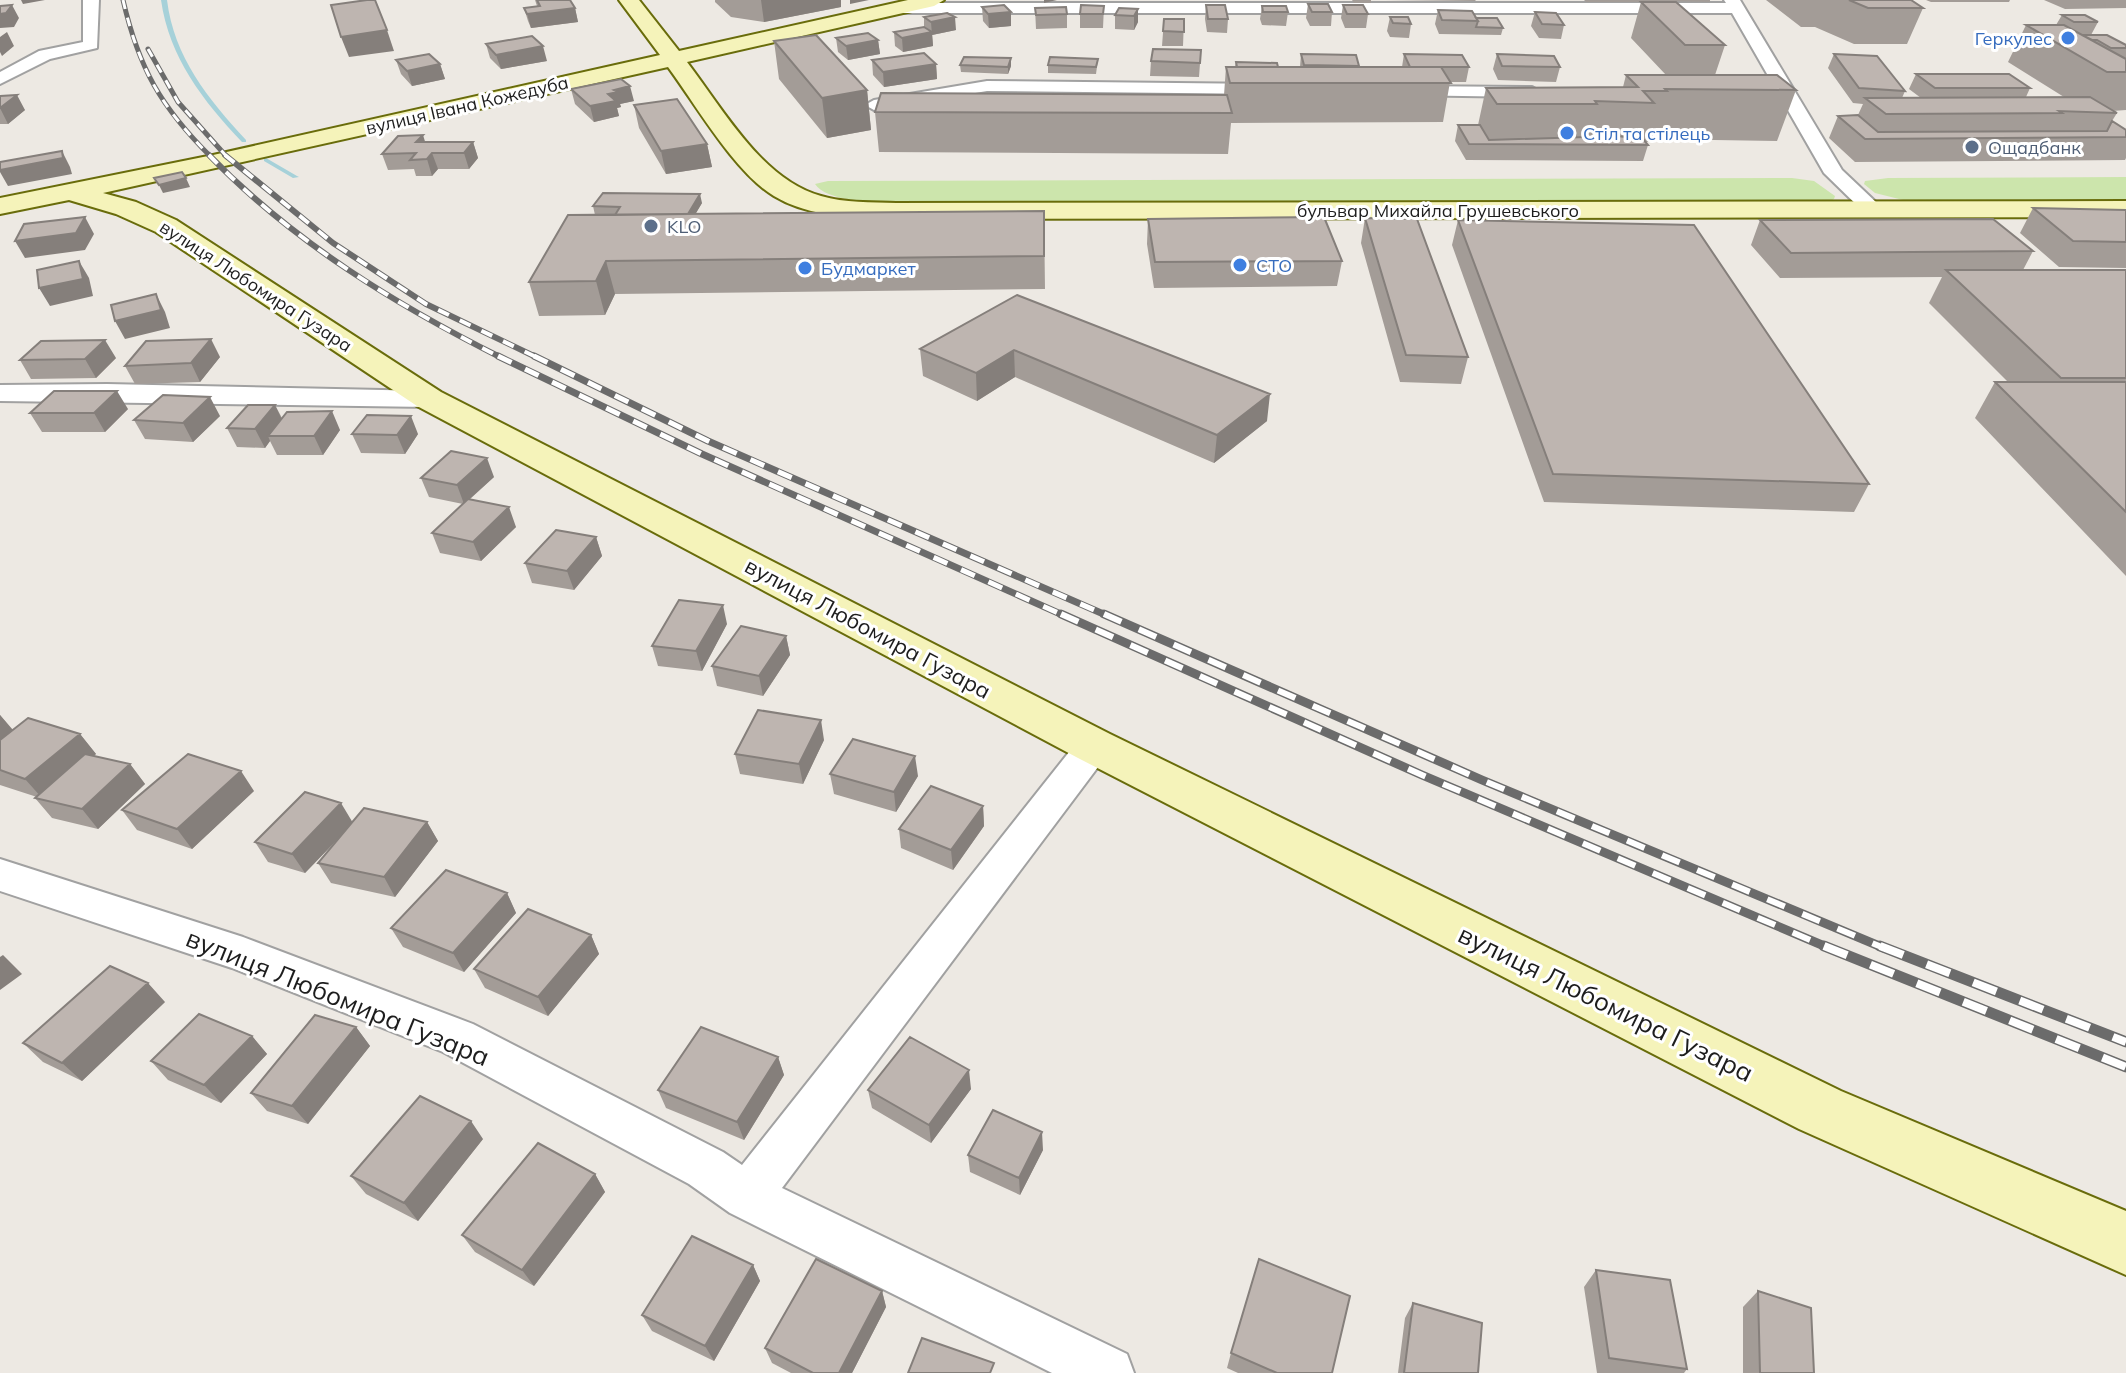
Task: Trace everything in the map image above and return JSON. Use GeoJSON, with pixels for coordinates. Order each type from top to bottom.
{"type":"FeatureCollection","features":[{"type":"Feature","properties":{"kind":"main road","name":"бульвар Михайла Грушевського"},"geometry":{"type":"LineString","coordinates":[[629,0],[759,173],[785,192],[814,203],[867,210],[2126,209]]}},
{"type":"Feature","properties":{"kind":"main road"},"geometry":{"type":"LineString","coordinates":[[670,54],[687,64],[708,49],[934,0]]}},
{"type":"Feature","properties":{"kind":"main road"},"geometry":{"type":"LineString","coordinates":[[670,54],[691,44],[730,45]]}},
{"type":"Feature","properties":{"kind":"main road","name":"вулиця Івана Кожедуба"},"geometry":{"type":"LineString","coordinates":[[0,206],[73,193],[624,68],[670,54]]}},
{"type":"Feature","properties":{"kind":"main road","name":"вулиця Любомира Гузара"},"geometry":{"type":"LineString","coordinates":[[73,193],[126,208],[166,226],[429,399],[1094,746],[1820,1110],[2126,1243]]}},
{"type":"Feature","properties":{"kind":"street"},"geometry":{"type":"LineString","coordinates":[[0,79],[45,55],[91,45],[91,0]]}},
{"type":"Feature","properties":{"kind":"street"},"geometry":{"type":"LineString","coordinates":[[898,8],[1735,4],[1834,173],[1872,209]]}},
{"type":"Feature","properties":{"kind":"street"},"geometry":{"type":"LineString","coordinates":[[874,105],[987,86],[1289,89]]}},
{"type":"Feature","properties":{"kind":"street"},"geometry":{"type":"LineString","coordinates":[[1384,91],[1545,92]]}},
{"type":"Feature","properties":{"kind":"street"},"geometry":{"type":"LineString","coordinates":[[1763,95],[1787,96]]}},
{"type":"Feature","properties":{"kind":"street","name":"вулиця Любомира Гузара"},"geometry":{"type":"LineString","coordinates":[[0,393],[123,392],[309,399],[429,399]]}},
{"type":"Feature","properties":{"kind":"street"},"geometry":{"type":"LineString","coordinates":[[747,1196],[1094,746]]}},
{"type":"Feature","properties":{"kind":"street","name":"вулиця Любомира Гузара"},"geometry":{"type":"LineString","coordinates":[[0,875],[243,954],[458,1038],[706,1168],[747,1196],[1108,1373]]}},
{"type":"Feature","properties":{"kind":"green space"},"geometry":{"type":"Polygon","coordinates":[[[2126,177],[2126,201],[1907,201],[1875,193],[1864,184],[1865,181],[1888,178],[2126,177]]]}},
{"type":"Feature","properties":{"kind":"green space"},"geometry":{"type":"Polygon","coordinates":[[[1792,178],[1814,181],[1835,196],[1834,199],[1829,202],[902,203],[850,200],[823,191],[815,184],[828,181],[1792,178]]]}},
{"type":"Feature","properties":{"kind":"building"},"geometry":{"type":"Polygon","coordinates":[[[375,0],[387,30],[341,37],[331,5],[375,0]]]}},
{"type":"Feature","properties":{"kind":"building"},"geometry":{"type":"Polygon","coordinates":[[[537,0],[570,0],[575,8],[527,14],[524,8],[540,6],[537,0]]]}},
{"type":"Feature","properties":{"kind":"building"},"geometry":{"type":"Polygon","coordinates":[[[1849,0],[1911,0],[1923,8],[1868,8],[1849,0]]]}},
{"type":"Feature","properties":{"kind":"building"},"geometry":{"type":"Polygon","coordinates":[[[1641,2],[1676,2],[1725,45],[1685,45],[1641,2]]]}},
{"type":"Feature","properties":{"kind":"building"},"geometry":{"type":"Polygon","coordinates":[[[1308,4],[1328,4],[1332,12],[1312,12],[1308,4]]]}},
{"type":"Feature","properties":{"kind":"building"},"geometry":{"type":"Polygon","coordinates":[[[12,5],[6,13],[0,14],[0,6],[12,5]]]}},
{"type":"Feature","properties":{"kind":"building"},"geometry":{"type":"Polygon","coordinates":[[[1004,5],[1011,12],[988,14],[982,7],[1004,5]]]}},
{"type":"Feature","properties":{"kind":"building"},"geometry":{"type":"Polygon","coordinates":[[[1081,5],[1104,6],[1103,14],[1080,14],[1081,5]]]}},
{"type":"Feature","properties":{"kind":"building"},"geometry":{"type":"Polygon","coordinates":[[[1206,5],[1225,5],[1228,19],[1208,19],[1206,5]]]}},
{"type":"Feature","properties":{"kind":"building"},"geometry":{"type":"Polygon","coordinates":[[[1343,5],[1363,5],[1368,14],[1347,14],[1343,5]]]}},
{"type":"Feature","properties":{"kind":"building"},"geometry":{"type":"Polygon","coordinates":[[[1262,6],[1286,6],[1288,12],[1263,12],[1262,6]]]}},
{"type":"Feature","properties":{"kind":"building"},"geometry":{"type":"Polygon","coordinates":[[[1066,7],[1067,14],[1036,15],[1035,8],[1066,7]]]}},
{"type":"Feature","properties":{"kind":"building"},"geometry":{"type":"Polygon","coordinates":[[[1119,8],[1138,9],[1134,16],[1115,15],[1119,8]]]}},
{"type":"Feature","properties":{"kind":"building"},"geometry":{"type":"Polygon","coordinates":[[[1438,10],[1472,11],[1478,21],[1442,20],[1438,10]]]}},
{"type":"Feature","properties":{"kind":"building"},"geometry":{"type":"Polygon","coordinates":[[[1535,12],[1556,13],[1564,25],[1542,24],[1535,12]]]}},
{"type":"Feature","properties":{"kind":"building"},"geometry":{"type":"Polygon","coordinates":[[[947,13],[955,17],[931,22],[924,17],[947,13]]]}},
{"type":"Feature","properties":{"kind":"building"},"geometry":{"type":"Polygon","coordinates":[[[2062,15],[2085,15],[2098,22],[2074,22],[2062,15]]]}},
{"type":"Feature","properties":{"kind":"building"},"geometry":{"type":"Polygon","coordinates":[[[1390,17],[1408,17],[1411,24],[1393,23],[1390,17]]]}},
{"type":"Feature","properties":{"kind":"building"},"geometry":{"type":"Polygon","coordinates":[[[1476,18],[1497,18],[1503,28],[1476,27],[1476,18]]]}},
{"type":"Feature","properties":{"kind":"building"},"geometry":{"type":"Polygon","coordinates":[[[1164,19],[1184,19],[1184,32],[1163,31],[1164,19]]]}},
{"type":"Feature","properties":{"kind":"building"},"geometry":{"type":"Polygon","coordinates":[[[2026,25],[2064,25],[2126,59],[2126,72],[2107,72],[2026,25]]]}},
{"type":"Feature","properties":{"kind":"building"},"geometry":{"type":"Polygon","coordinates":[[[924,27],[932,32],[902,38],[894,32],[924,27]]]}},
{"type":"Feature","properties":{"kind":"building"},"geometry":{"type":"Polygon","coordinates":[[[868,33],[878,40],[846,46],[836,38],[868,33]]]}},
{"type":"Feature","properties":{"kind":"building"},"geometry":{"type":"Polygon","coordinates":[[[816,35],[867,90],[822,98],[774,41],[816,35]]]}},
{"type":"Feature","properties":{"kind":"building"},"geometry":{"type":"Polygon","coordinates":[[[2082,35],[2107,35],[2126,45],[2126,48],[2111,48],[2082,35]]]}},
{"type":"Feature","properties":{"kind":"building"},"geometry":{"type":"Polygon","coordinates":[[[532,36],[543,46],[496,55],[486,44],[532,36]]]}},
{"type":"Feature","properties":{"kind":"building"},"geometry":{"type":"Polygon","coordinates":[[[1153,49],[1201,50],[1200,63],[1151,61],[1153,49]]]}},
{"type":"Feature","properties":{"kind":"building"},"geometry":{"type":"Polygon","coordinates":[[[924,53],[936,64],[883,72],[872,60],[924,53]]]}},
{"type":"Feature","properties":{"kind":"building"},"geometry":{"type":"Polygon","coordinates":[[[429,54],[440,64],[407,71],[396,60],[429,54]]]}},
{"type":"Feature","properties":{"kind":"building"},"geometry":{"type":"Polygon","coordinates":[[[1301,54],[1356,55],[1359,66],[1304,65],[1301,54]]]}},
{"type":"Feature","properties":{"kind":"building"},"geometry":{"type":"Polygon","coordinates":[[[1404,54],[1462,55],[1469,67],[1410,67],[1404,54]]]}},
{"type":"Feature","properties":{"kind":"building"},"geometry":{"type":"Polygon","coordinates":[[[1497,54],[1554,56],[1560,67],[1502,66],[1497,54]]]}},
{"type":"Feature","properties":{"kind":"building"},"geometry":{"type":"Polygon","coordinates":[[[1834,54],[1877,56],[1905,91],[1859,88],[1834,54]]]}},
{"type":"Feature","properties":{"kind":"building"},"geometry":{"type":"Polygon","coordinates":[[[964,57],[1011,58],[1008,67],[960,65],[964,57]]]}},
{"type":"Feature","properties":{"kind":"building"},"geometry":{"type":"Polygon","coordinates":[[[1050,57],[1098,59],[1096,67],[1048,65],[1050,57]]]}},
{"type":"Feature","properties":{"kind":"building"},"geometry":{"type":"Polygon","coordinates":[[[1236,62],[1277,63],[1278,67],[1237,67],[1236,62]]]}},
{"type":"Feature","properties":{"kind":"building"},"geometry":{"type":"Polygon","coordinates":[[[1226,67],[1441,67],[1451,83],[1230,83],[1226,67]]]}},
{"type":"Feature","properties":{"kind":"building"},"geometry":{"type":"Polygon","coordinates":[[[1916,74],[2009,74],[2030,88],[1935,88],[1916,74]]]}},
{"type":"Feature","properties":{"kind":"building"},"geometry":{"type":"Polygon","coordinates":[[[1626,75],[1777,75],[1796,90],[1665,89],[1667,91],[1643,91],[1654,103],[1497,104],[1486,88],[1638,87],[1626,75]]]}},
{"type":"Feature","properties":{"kind":"building"},"geometry":{"type":"Polygon","coordinates":[[[621,79],[630,86],[608,94],[616,101],[590,106],[571,89],[621,79]]]}},
{"type":"Feature","properties":{"kind":"building"},"geometry":{"type":"Polygon","coordinates":[[[881,93],[1227,95],[1232,113],[875,112],[881,93]]]}},
{"type":"Feature","properties":{"kind":"building"},"geometry":{"type":"Polygon","coordinates":[[[17,95],[0,108],[0,96],[17,95]]]}},
{"type":"Feature","properties":{"kind":"building"},"geometry":{"type":"Polygon","coordinates":[[[2090,97],[2117,113],[1886,114],[1865,98],[2090,97]]]}},
{"type":"Feature","properties":{"kind":"building"},"geometry":{"type":"Polygon","coordinates":[[[677,99],[707,144],[661,151],[634,105],[677,99]]]}},
{"type":"Feature","properties":{"kind":"building"},"geometry":{"type":"Polygon","coordinates":[[[1858,115],[1878,132],[2107,131],[2112,121],[2126,130],[2126,137],[1865,139],[1838,116],[1858,115]]]}},
{"type":"Feature","properties":{"kind":"building"},"geometry":{"type":"Polygon","coordinates":[[[1458,125],[1480,125],[1489,140],[1617,136],[1643,139],[1648,145],[1469,144],[1458,125]]]}},
{"type":"Feature","properties":{"kind":"building"},"geometry":{"type":"Polygon","coordinates":[[[423,135],[416,142],[473,142],[464,153],[432,153],[427,159],[410,160],[416,153],[382,154],[398,136],[423,135]]]}},
{"type":"Feature","properties":{"kind":"building"},"geometry":{"type":"Polygon","coordinates":[[[62,151],[63,158],[0,170],[0,162],[62,151]]]}},
{"type":"Feature","properties":{"kind":"building"},"geometry":{"type":"Polygon","coordinates":[[[182,172],[186,178],[159,185],[154,178],[182,172]]]}},
{"type":"Feature","properties":{"kind":"building"},"geometry":{"type":"Polygon","coordinates":[[[603,193],[700,194],[688,214],[615,215],[620,207],[593,206],[603,193]]]}},
{"type":"Feature","properties":{"kind":"building"},"geometry":{"type":"Polygon","coordinates":[[[2033,208],[2126,210],[2126,242],[2073,241],[2033,208]]]}},
{"type":"Feature","properties":{"kind":"building"},"geometry":{"type":"Polygon","coordinates":[[[1044,211],[1044,256],[606,261],[596,281],[529,282],[568,215],[1044,211]]]}},
{"type":"Feature","properties":{"kind":"building"},"geometry":{"type":"Polygon","coordinates":[[[85,217],[76,233],[15,241],[24,224],[85,217]]]}},
{"type":"Feature","properties":{"kind":"building"},"geometry":{"type":"Polygon","coordinates":[[[1324,217],[1342,261],[1155,262],[1148,219],[1324,217]]]}},
{"type":"Feature","properties":{"kind":"building"},"geometry":{"type":"Polygon","coordinates":[[[1365,218],[1417,219],[1468,357],[1406,355],[1365,218]]]}},
{"type":"Feature","properties":{"kind":"building"},"geometry":{"type":"Polygon","coordinates":[[[1993,219],[2033,251],[1791,253],[1760,220],[1993,219]]]}},
{"type":"Feature","properties":{"kind":"building"},"geometry":{"type":"Polygon","coordinates":[[[1458,220],[1694,225],[1869,484],[1553,474],[1458,220]]]}},
{"type":"Feature","properties":{"kind":"building"},"geometry":{"type":"Polygon","coordinates":[[[79,261],[83,279],[39,288],[37,270],[79,261]]]}},
{"type":"Feature","properties":{"kind":"building"},"geometry":{"type":"Polygon","coordinates":[[[1946,270],[2126,270],[2126,378],[2061,378],[1946,270]]]}},
{"type":"Feature","properties":{"kind":"building"},"geometry":{"type":"Polygon","coordinates":[[[156,294],[161,310],[115,321],[111,305],[156,294]]]}},
{"type":"Feature","properties":{"kind":"building"},"geometry":{"type":"Polygon","coordinates":[[[1017,295],[1270,394],[1217,435],[1014,350],[976,373],[920,349],[1017,295]]]}},
{"type":"Feature","properties":{"kind":"building"},"geometry":{"type":"Polygon","coordinates":[[[211,339],[191,363],[125,366],[146,341],[211,339]]]}},
{"type":"Feature","properties":{"kind":"building"},"geometry":{"type":"Polygon","coordinates":[[[105,340],[85,359],[20,360],[41,341],[105,340]]]}},
{"type":"Feature","properties":{"kind":"building"},"geometry":{"type":"Polygon","coordinates":[[[1995,382],[2126,382],[2126,512],[1995,382]]]}},
{"type":"Feature","properties":{"kind":"building"},"geometry":{"type":"Polygon","coordinates":[[[54,391],[117,391],[94,413],[30,413],[54,391]]]}},
{"type":"Feature","properties":{"kind":"building"},"geometry":{"type":"Polygon","coordinates":[[[163,395],[210,397],[183,423],[134,420],[163,395]]]}},
{"type":"Feature","properties":{"kind":"building"},"geometry":{"type":"Polygon","coordinates":[[[248,405],[275,405],[255,429],[227,428],[248,405]]]}},
{"type":"Feature","properties":{"kind":"building"},"geometry":{"type":"Polygon","coordinates":[[[332,411],[314,436],[268,436],[287,412],[332,411]]]}},
{"type":"Feature","properties":{"kind":"building"},"geometry":{"type":"Polygon","coordinates":[[[367,415],[411,416],[397,435],[352,434],[367,415]]]}},
{"type":"Feature","properties":{"kind":"building"},"geometry":{"type":"Polygon","coordinates":[[[451,451],[487,458],[457,485],[421,478],[451,451]]]}},
{"type":"Feature","properties":{"kind":"building"},"geometry":{"type":"Polygon","coordinates":[[[468,499],[509,507],[473,542],[432,533],[468,499]]]}},
{"type":"Feature","properties":{"kind":"building"},"geometry":{"type":"Polygon","coordinates":[[[556,530],[596,537],[567,571],[525,563],[556,530]]]}},
{"type":"Feature","properties":{"kind":"building"},"geometry":{"type":"Polygon","coordinates":[[[679,600],[723,605],[696,651],[652,646],[679,600]]]}},
{"type":"Feature","properties":{"kind":"building"},"geometry":{"type":"Polygon","coordinates":[[[741,626],[786,636],[759,676],[712,666],[741,626]]]}},
{"type":"Feature","properties":{"kind":"building"},"geometry":{"type":"Polygon","coordinates":[[[758,710],[821,720],[799,764],[735,754],[758,710]]]}},
{"type":"Feature","properties":{"kind":"building"},"geometry":{"type":"Polygon","coordinates":[[[28,718],[80,734],[25,779],[0,770],[0,740],[28,718]]]}},
{"type":"Feature","properties":{"kind":"building"},"geometry":{"type":"Polygon","coordinates":[[[853,739],[915,756],[894,792],[830,774],[853,739]]]}},
{"type":"Feature","properties":{"kind":"building"},"geometry":{"type":"Polygon","coordinates":[[[85,754],[130,764],[82,809],[35,798],[85,754]]]}},
{"type":"Feature","properties":{"kind":"building"},"geometry":{"type":"Polygon","coordinates":[[[188,754],[241,771],[177,829],[122,810],[188,754]]]}},
{"type":"Feature","properties":{"kind":"building"},"geometry":{"type":"Polygon","coordinates":[[[931,786],[983,806],[951,850],[899,829],[931,786]]]}},
{"type":"Feature","properties":{"kind":"building"},"geometry":{"type":"Polygon","coordinates":[[[305,792],[341,803],[292,854],[255,842],[305,792]]]}},
{"type":"Feature","properties":{"kind":"building"},"geometry":{"type":"Polygon","coordinates":[[[364,808],[427,822],[384,877],[318,863],[364,808]]]}},
{"type":"Feature","properties":{"kind":"building"},"geometry":{"type":"Polygon","coordinates":[[[446,870],[507,893],[453,953],[391,928],[446,870]]]}},
{"type":"Feature","properties":{"kind":"building"},"geometry":{"type":"Polygon","coordinates":[[[528,909],[591,935],[538,997],[474,969],[528,909]]]}},
{"type":"Feature","properties":{"kind":"building"},"geometry":{"type":"Polygon","coordinates":[[[110,966],[148,983],[62,1063],[23,1043],[110,966]]]}},
{"type":"Feature","properties":{"kind":"building"},"geometry":{"type":"Polygon","coordinates":[[[199,1014],[252,1036],[204,1085],[151,1061],[199,1014]]]}},
{"type":"Feature","properties":{"kind":"building"},"geometry":{"type":"Polygon","coordinates":[[[315,1015],[356,1027],[292,1106],[251,1093],[315,1015]]]}},
{"type":"Feature","properties":{"kind":"building"},"geometry":{"type":"Polygon","coordinates":[[[701,1027],[778,1057],[737,1122],[658,1090],[701,1027]]]}},
{"type":"Feature","properties":{"kind":"building"},"geometry":{"type":"Polygon","coordinates":[[[910,1037],[969,1070],[929,1125],[868,1090],[910,1037]]]}},
{"type":"Feature","properties":{"kind":"building"},"geometry":{"type":"Polygon","coordinates":[[[420,1096],[471,1121],[404,1203],[351,1176],[420,1096]]]}},
{"type":"Feature","properties":{"kind":"building"},"geometry":{"type":"Polygon","coordinates":[[[993,1110],[1042,1132],[1019,1178],[968,1155],[993,1110]]]}},
{"type":"Feature","properties":{"kind":"building"},"geometry":{"type":"Polygon","coordinates":[[[538,1143],[595,1174],[522,1270],[462,1235],[538,1143]]]}},
{"type":"Feature","properties":{"kind":"building"},"geometry":{"type":"Polygon","coordinates":[[[692,1236],[753,1265],[705,1346],[642,1315],[692,1236]]]}},
{"type":"Feature","properties":{"kind":"building"},"geometry":{"type":"Polygon","coordinates":[[[816,1259],[882,1291],[839,1373],[813,1373],[765,1348],[816,1259]]]}},
{"type":"Feature","properties":{"kind":"building"},"geometry":{"type":"Polygon","coordinates":[[[1259,1259],[1350,1296],[1332,1373],[1277,1373],[1231,1353],[1259,1259]]]}},
{"type":"Feature","properties":{"kind":"building"},"geometry":{"type":"Polygon","coordinates":[[[1596,1270],[1670,1280],[1687,1369],[1609,1358],[1596,1270]]]}},
{"type":"Feature","properties":{"kind":"building"},"geometry":{"type":"Polygon","coordinates":[[[1758,1291],[1811,1308],[1814,1373],[1760,1373],[1758,1291]]]}},
{"type":"Feature","properties":{"kind":"building"},"geometry":{"type":"Polygon","coordinates":[[[1413,1303],[1482,1323],[1478,1373],[1404,1373],[1413,1303]]]}},
{"type":"Feature","properties":{"kind":"building"},"geometry":{"type":"Polygon","coordinates":[[[922,1338],[994,1363],[990,1373],[908,1373],[922,1338]]]}},
{"type":"Feature","properties":{"kind":"waterway"},"geometry":{"type":"LineString","coordinates":[[164,0],[172,39],[181,58],[204,94],[244,141]]}},
{"type":"Feature","properties":{"kind":"waterway"},"geometry":{"type":"LineString","coordinates":[[266,160],[295,177]]}},
{"type":"Feature","properties":{"kind":"railway"},"geometry":{"type":"LineString","coordinates":[[123,0],[136,47],[154,86],[178,121],[210,156]]}},
{"type":"Feature","properties":{"kind":"railway"},"geometry":{"type":"LineString","coordinates":[[148,49],[178,102],[226,156]]}},
{"type":"Feature","properties":{"kind":"railway"},"geometry":{"type":"LineString","coordinates":[[210,156],[275,216],[347,269],[423,316],[498,356]]}},
{"type":"Feature","properties":{"kind":"railway"},"geometry":{"type":"LineString","coordinates":[[226,156],[333,243],[426,304],[538,358]]}},
{"type":"Feature","properties":{"kind":"railway"},"geometry":{"type":"LineString","coordinates":[[498,356],[702,454],[1065,616]]}},
{"type":"Feature","properties":{"kind":"railway"},"geometry":{"type":"LineString","coordinates":[[498,356],[502,358]]}},
{"type":"Feature","properties":{"kind":"railway"},"geometry":{"type":"LineString","coordinates":[[534,356],[708,441],[1108,616]]}},
{"type":"Feature","properties":{"kind":"railway"},"geometry":{"type":"LineString","coordinates":[[1061,614],[1422,775],[1829,948]]}},
{"type":"Feature","properties":{"kind":"railway"},"geometry":{"type":"LineString","coordinates":[[1104,614],[1482,780],[1884,948]]}},
{"type":"Feature","properties":{"kind":"railway"},"geometry":{"type":"LineString","coordinates":[[1824,946],[2126,1067]]}},
{"type":"Feature","properties":{"kind":"railway"},"geometry":{"type":"LineString","coordinates":[[1880,946],[2126,1042]]}},
{"type":"Feature","properties":{"kind":"place","name":"Геркулес"},"geometry":{"type":"Point","coordinates":[2068,38]}},
{"type":"Feature","properties":{"kind":"place","name":"Стіл та стілець"},"geometry":{"type":"Point","coordinates":[1567,133]}},
{"type":"Feature","properties":{"kind":"place","name":"Ощадбанк"},"geometry":{"type":"Point","coordinates":[1972,147]}},
{"type":"Feature","properties":{"kind":"place","name":"KLO"},"geometry":{"type":"Point","coordinates":[651,226]}},
{"type":"Feature","properties":{"kind":"place","name":"СТО"},"geometry":{"type":"Point","coordinates":[1240,265]}},
{"type":"Feature","properties":{"kind":"place","name":"Будмаркет"},"geometry":{"type":"Point","coordinates":[805,268]}}]}
